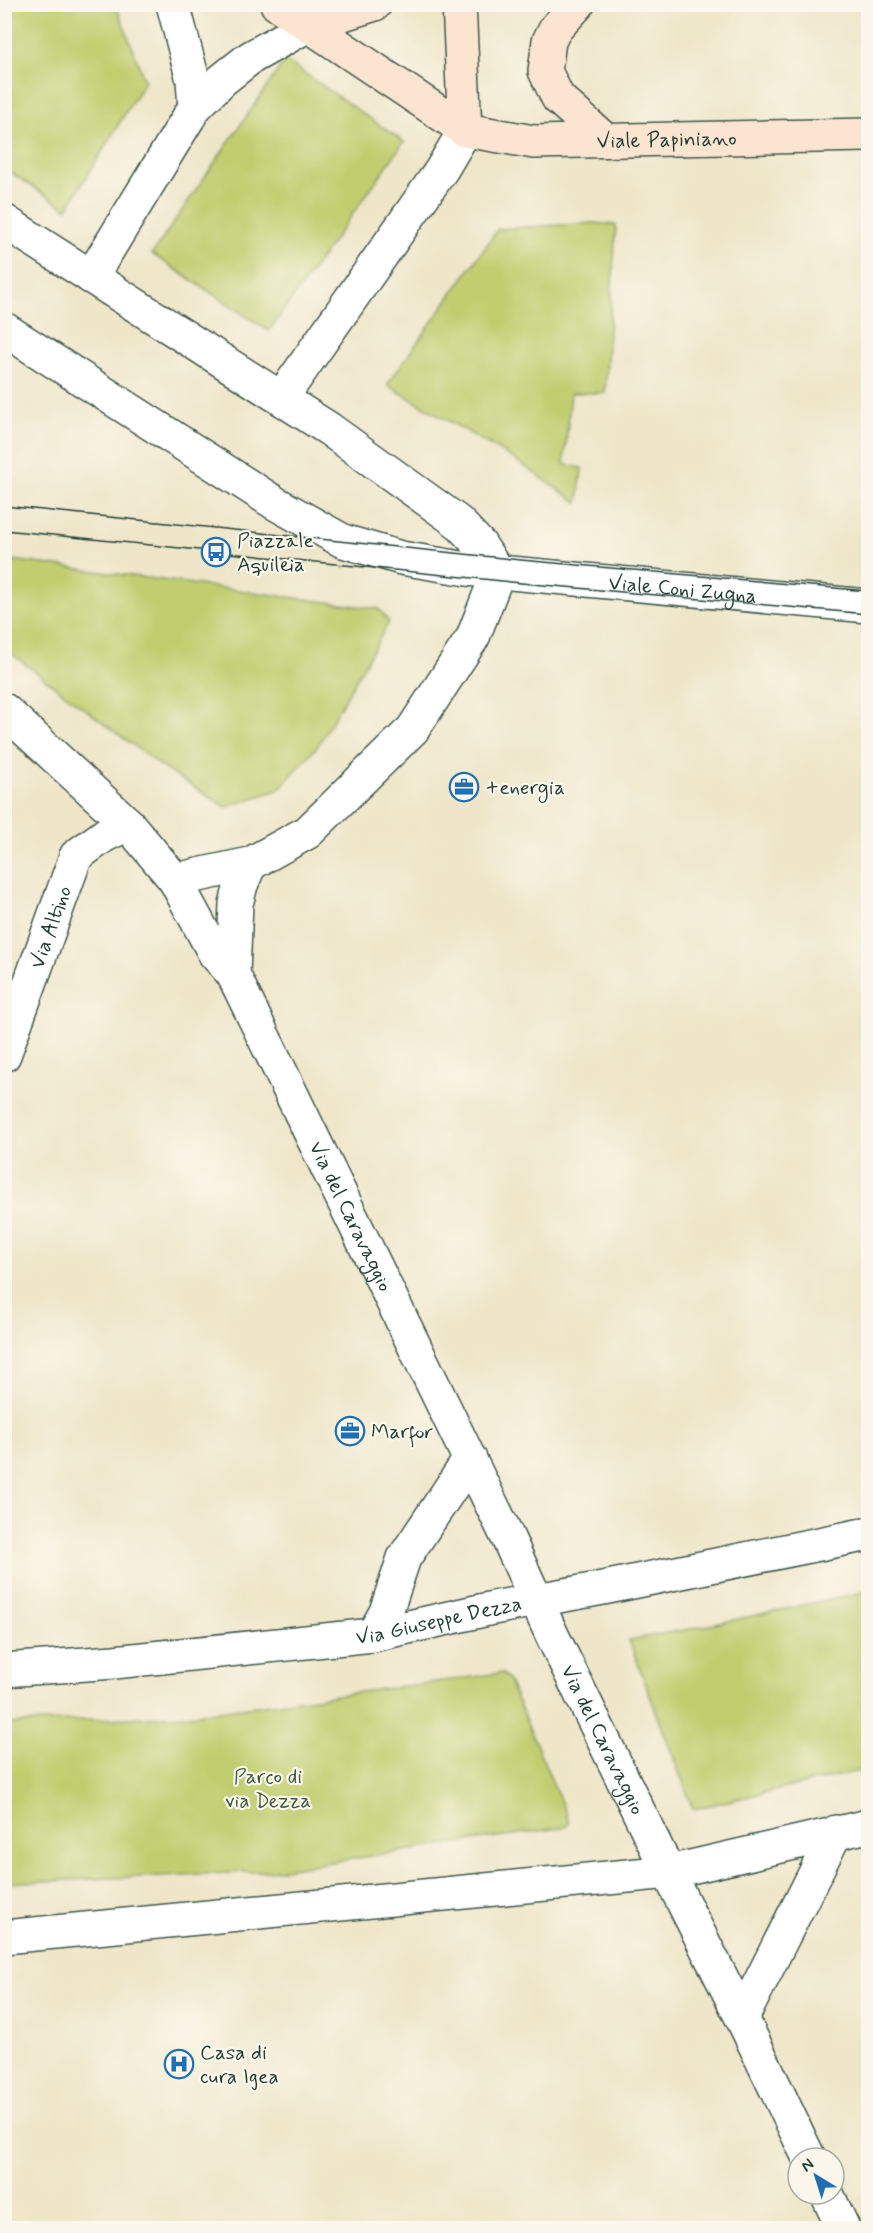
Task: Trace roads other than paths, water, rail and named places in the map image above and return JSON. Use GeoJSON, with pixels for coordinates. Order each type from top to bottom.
{"type":"FeatureCollection","features":[{"type":"Feature","properties":{"kind":"main road"},"geometry":{"type":"LineString","coordinates":[[277,4],[465,130]]}},
{"type":"Feature","properties":{"kind":"main road"},"geometry":{"type":"LineString","coordinates":[[308,24],[375,4]]}},
{"type":"Feature","properties":{"kind":"main road"},"geometry":{"type":"LineString","coordinates":[[459,4],[465,130]]}},
{"type":"Feature","properties":{"kind":"main road"},"geometry":{"type":"LineString","coordinates":[[578,4],[555,29],[549,41],[545,71],[558,98],[605,140]]}},
{"type":"Feature","properties":{"kind":"main road","name":"Viale Papiniano"},"geometry":{"type":"LineString","coordinates":[[465,130],[534,142],[868,135]]}},
{"type":"Feature","properties":{"kind":"street"},"geometry":{"type":"LineString","coordinates":[[173,4],[193,80],[195,107]]}},
{"type":"Feature","properties":{"kind":"street"},"geometry":{"type":"LineString","coordinates":[[91,277],[195,107],[222,80],[250,58],[308,24]]}},
{"type":"Feature","properties":{"kind":"street"},"geometry":{"type":"LineString","coordinates":[[282,398],[442,169],[465,130]]}},
{"type":"Feature","properties":{"kind":"street"},"geometry":{"type":"LineString","coordinates":[[4,221],[282,398],[458,522],[480,545],[498,573]]}},
{"type":"Feature","properties":{"kind":"street"},"geometry":{"type":"LineString","coordinates":[[4,329],[275,503],[343,541],[401,558],[498,573]]}},
{"type":"Feature","properties":{"kind":"street"},"geometry":{"type":"LineString","coordinates":[[175,880],[250,864],[308,832],[413,729],[473,637],[498,573]]}},
{"type":"Feature","properties":{"kind":"street","name":"Viale Coni Zugna"},"geometry":{"type":"LineString","coordinates":[[498,573],[868,606]]}},
{"type":"Feature","properties":{"kind":"street"},"geometry":{"type":"LineString","coordinates":[[4,710],[128,824],[175,880],[214,954],[233,974]]}},
{"type":"Feature","properties":{"kind":"street","name":"Via Altino"},"geometry":{"type":"LineString","coordinates":[[4,1055],[76,856],[98,839],[128,824]]}},
{"type":"Feature","properties":{"kind":"street"},"geometry":{"type":"LineString","coordinates":[[233,974],[236,904],[240,885],[250,864]]}},
{"type":"Feature","properties":{"kind":"street","name":"Via del Caravaggio"},"geometry":{"type":"LineString","coordinates":[[233,974],[803,2146]]}},
{"type":"Feature","properties":{"kind":"street"},"geometry":{"type":"LineString","coordinates":[[373,1635],[386,1612],[404,1558],[470,1460]]}},
{"type":"Feature","properties":{"kind":"street","name":"Via Giuseppe Dezza"},"geometry":{"type":"LineString","coordinates":[[4,1670],[114,1662],[373,1635],[493,1608],[868,1534]]}},
{"type":"Feature","properties":{"kind":"street"},"geometry":{"type":"LineString","coordinates":[[4,1937],[669,1872],[868,1826]]}},
{"type":"Feature","properties":{"kind":"street"},"geometry":{"type":"LineString","coordinates":[[742,2018],[836,1832]]}},
{"type":"Feature","properties":{"kind":"street"},"geometry":{"type":"LineString","coordinates":[[832,2206],[843,2229]]}},
{"type":"Feature","properties":{"kind":"tram line"},"geometry":{"type":"LineString","coordinates":[[4,506],[521,560],[868,591]]}},
{"type":"Feature","properties":{"kind":"tram line"},"geometry":{"type":"LineString","coordinates":[[4,530],[521,583],[868,614]]}},
{"type":"Feature","properties":{"kind":"place","name":"Piazzale Aquileia"},"geometry":{"type":"Point","coordinates":[216,552]}},
{"type":"Feature","properties":{"kind":"place","name":"+energia"},"geometry":{"type":"Point","coordinates":[464,787]}},
{"type":"Feature","properties":{"kind":"place","name":"Marfor"},"geometry":{"type":"Point","coordinates":[350,1431]}},
{"type":"Feature","properties":{"kind":"place","name":"Casa di cura Igea"},"geometry":{"type":"Point","coordinates":[179,2064]}},
{"type":"Feature","properties":{"kind":"park label","name":"Parco di via Dezza"},"geometry":{"type":"Point","coordinates":[268,1788]}}]}
